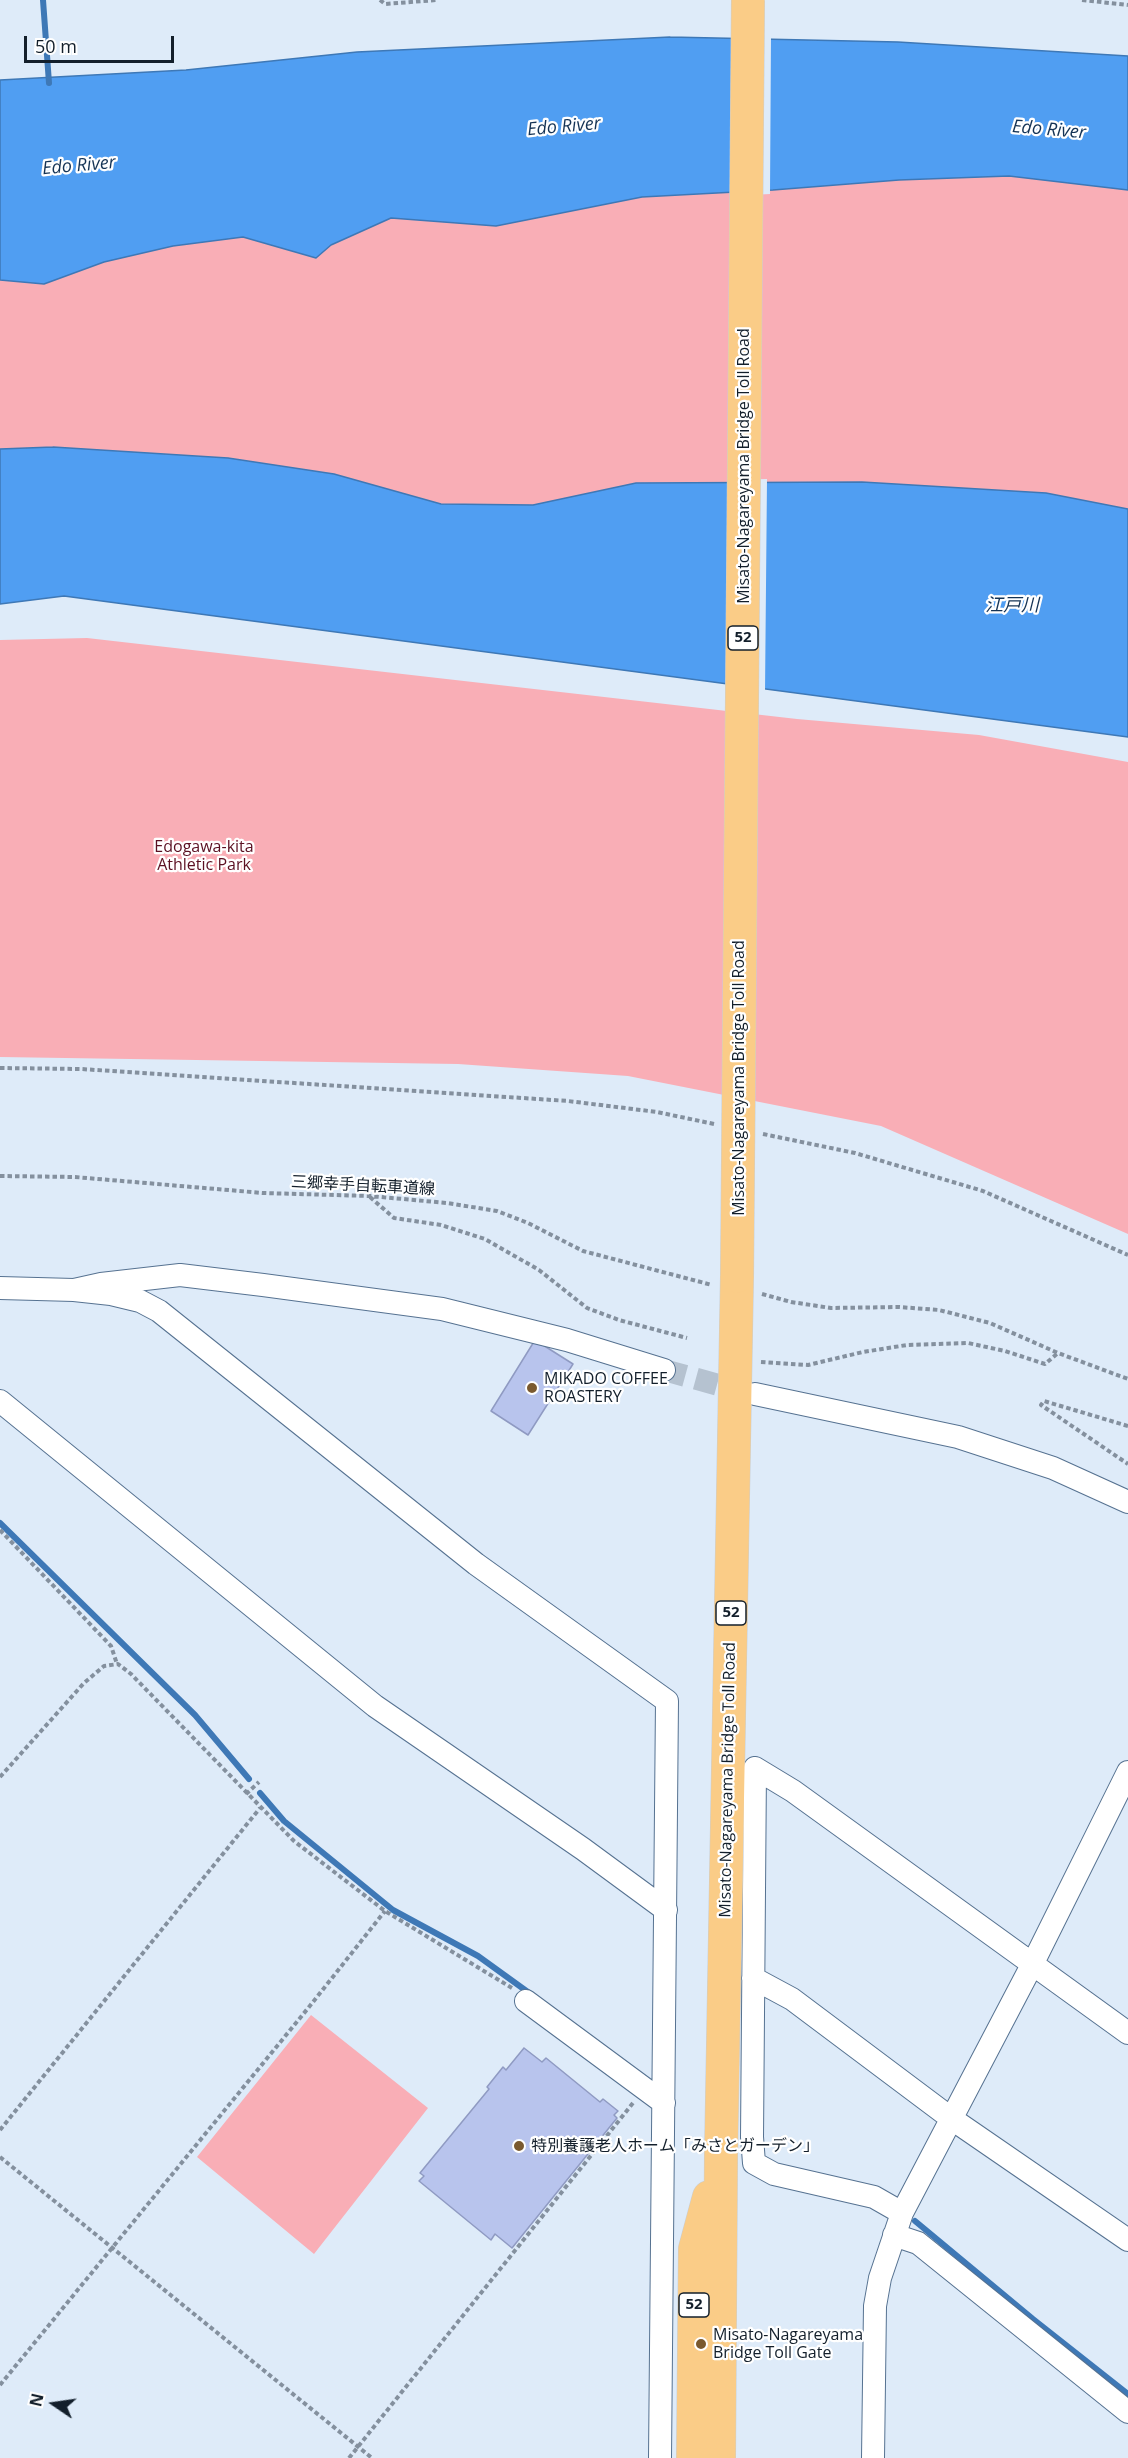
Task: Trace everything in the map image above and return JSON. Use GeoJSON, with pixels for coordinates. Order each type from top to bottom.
{"type":"FeatureCollection","features":[{"type":"Feature","properties":{"kind":"main road","name":"Misato-Nagareyama Bridge Toll Road"},"geometry":{"type":"LineString","coordinates":[[719,2458],[727,1809],[745,1406],[737,1285],[748,0]]}},
{"type":"Feature","properties":{"kind":"main road","name":"Misato-Nagareyama Bridge Toll Road"},"geometry":{"type":"LineString","coordinates":[[693,2458],[695,2249],[721,2155]]}},
{"type":"Feature","properties":{"kind":"street"},"geometry":{"type":"LineString","coordinates":[[74,1290],[101,1284],[180,1275],[398,1302],[492,1320],[664,1370]]}},
{"type":"Feature","properties":{"kind":"street"},"geometry":{"type":"LineString","coordinates":[[0,1288],[74,1290],[111,1294],[150,1305],[476,1564],[667,1701],[660,2458]]}},
{"type":"Feature","properties":{"kind":"street"},"geometry":{"type":"LineString","coordinates":[[0,1401],[375,1706],[583,1848],[666,1910]]}},
{"type":"Feature","properties":{"kind":"street"},"geometry":{"type":"LineString","coordinates":[[745,1406],[958,1437],[1053,1468],[1128,1502]]}},
{"type":"Feature","properties":{"kind":"street"},"geometry":{"type":"LineString","coordinates":[[902,2213],[874,2197],[774,2174],[754,2163],[752,2137],[755,1768],[793,1791],[1128,2033]]}},
{"type":"Feature","properties":{"kind":"street"},"geometry":{"type":"LineString","coordinates":[[873,2458],[875,2306],[880,2278],[902,2213],[1033,1964],[1128,1772]]}},
{"type":"Feature","properties":{"kind":"street"},"geometry":{"type":"LineString","coordinates":[[753,1978],[792,1999],[952,2119],[1128,2240]]}},
{"type":"Feature","properties":{"kind":"street"},"geometry":{"type":"LineString","coordinates":[[526,2001],[664,2103]]}},
{"type":"Feature","properties":{"kind":"street"},"geometry":{"type":"LineString","coordinates":[[894,2235],[918,2243],[1128,2412]]}},
{"type":"Feature","properties":{"kind":"path"},"geometry":{"type":"LineString","coordinates":[[380,0],[385,4],[437,0]]}},
{"type":"Feature","properties":{"kind":"path"},"geometry":{"type":"LineString","coordinates":[[1082,0],[1128,5]]}},
{"type":"Feature","properties":{"kind":"path"},"geometry":{"type":"LineString","coordinates":[[0,1068],[81,1069],[568,1101],[657,1112],[715,1124]]}},
{"type":"Feature","properties":{"kind":"path"},"geometry":{"type":"LineString","coordinates":[[761,1133],[855,1153],[983,1191],[1128,1255]]}},
{"type":"Feature","properties":{"kind":"path","name":"三郷幸手自転車道線"},"geometry":{"type":"LineString","coordinates":[[0,1176],[75,1178],[263,1193],[370,1196],[447,1203],[497,1211],[528,1223],[583,1251],[737,1285],[791,1302],[831,1308],[899,1307],[939,1310],[990,1323],[1058,1353],[1128,1379]]}},
{"type":"Feature","properties":{"kind":"path"},"geometry":{"type":"LineString","coordinates":[[370,1196],[394,1218],[441,1225],[485,1239],[539,1270],[587,1308],[620,1320],[687,1338]]}},
{"type":"Feature","properties":{"kind":"path"},"geometry":{"type":"LineString","coordinates":[[761,1362],[808,1365],[863,1352],[907,1345],[968,1343],[1005,1351],[1045,1364],[1058,1353]]}},
{"type":"Feature","properties":{"kind":"path"},"geometry":{"type":"LineString","coordinates":[[1128,1426],[1044,1401],[1041,1406],[1128,1464]]}},
{"type":"Feature","properties":{"kind":"path"},"geometry":{"type":"LineString","coordinates":[[0,1530],[111,1646],[118,1664],[139,1682],[246,1794],[294,1840],[385,1911],[499,1980],[520,1994],[526,2001]]}},
{"type":"Feature","properties":{"kind":"path"},"geometry":{"type":"LineString","coordinates":[[0,1777],[84,1683],[104,1666],[118,1664]]}},
{"type":"Feature","properties":{"kind":"path"},"geometry":{"type":"LineString","coordinates":[[246,1794],[259,1782]]}},
{"type":"Feature","properties":{"kind":"path"},"geometry":{"type":"LineString","coordinates":[[0,2130],[260,1808]]}},
{"type":"Feature","properties":{"kind":"path"},"geometry":{"type":"LineString","coordinates":[[0,2385],[302,2017],[385,1911]]}},
{"type":"Feature","properties":{"kind":"path"},"geometry":{"type":"LineString","coordinates":[[349,2458],[645,2088]]}},
{"type":"Feature","properties":{"kind":"path"},"geometry":{"type":"LineString","coordinates":[[0,2157],[372,2458]]}},
{"type":"Feature","properties":{"kind":"green space"},"geometry":{"type":"Polygon","coordinates":[[[1009,176],[1128,190],[1128,509],[1046,493],[862,482],[636,483],[533,505],[441,504],[334,474],[228,458],[53,447],[0,449],[0,280],[44,284],[104,262],[173,246],[243,237],[316,258],[331,245],[391,218],[496,226],[642,197],[899,180],[1009,176]]]}},
{"type":"Feature","properties":{"kind":"green space","name":"Edogawa-kita Athletic Park"},"geometry":{"type":"Polygon","coordinates":[[[87,638],[797,719],[979,735],[1128,762],[1128,1234],[881,1126],[628,1076],[458,1064],[0,1057],[0,640],[87,638]]]}},
{"type":"Feature","properties":{"kind":"green space"},"geometry":{"type":"Polygon","coordinates":[[[311,2015],[428,2108],[314,2254],[197,2157],[311,2015]]]}},
{"type":"Feature","properties":{"kind":"water","name":"Edo River"},"geometry":{"type":"Polygon","coordinates":[[[670,37],[898,42],[1128,56],[1128,190],[1009,176],[899,180],[642,197],[496,226],[391,218],[331,245],[316,258],[243,237],[173,246],[104,262],[44,284],[0,280],[0,80],[186,70],[357,52],[670,37]]]}},
{"type":"Feature","properties":{"kind":"water","name":"江戸川"},"geometry":{"type":"Polygon","coordinates":[[[53,447],[228,458],[334,474],[441,504],[533,505],[636,483],[862,482],[1046,493],[1128,509],[1128,737],[64,596],[0,604],[0,449],[53,447]]]}},
{"type":"Feature","properties":{"kind":"pier"},"geometry":{"type":"Polygon","coordinates":[[[734,36],[771,36],[770,194],[732,196],[734,36]]]}},
{"type":"Feature","properties":{"kind":"pier"},"geometry":{"type":"Polygon","coordinates":[[[767,479],[765,692],[729,688],[730,480],[767,479]]]}},
{"type":"Feature","properties":{"kind":"building","name":"MIKADO COFFEE ROASTERY"},"geometry":{"type":"Polygon","coordinates":[[[535,1340],[573,1364],[528,1435],[491,1411],[535,1340]]]}},
{"type":"Feature","properties":{"kind":"building","name":"特別養護老人ホーム「みさとガーデン」"},"geometry":{"type":"Polygon","coordinates":[[[524,2048],[542,2062],[546,2058],[600,2102],[603,2099],[618,2111],[614,2115],[617,2118],[512,2248],[495,2234],[491,2240],[419,2181],[424,2176],[420,2173],[489,2089],[487,2087],[503,2067],[506,2070],[524,2048]]]}},
{"type":"Feature","properties":{"kind":"waterway"},"geometry":{"type":"LineString","coordinates":[[43,0],[49,83]]}},
{"type":"Feature","properties":{"kind":"waterway"},"geometry":{"type":"LineString","coordinates":[[0,1523],[195,1715],[249,1779]]}},
{"type":"Feature","properties":{"kind":"waterway"},"geometry":{"type":"LineString","coordinates":[[260,1793],[284,1821],[393,1910],[478,1956],[532,1995]]}},
{"type":"Feature","properties":{"kind":"waterway"},"geometry":{"type":"LineString","coordinates":[[915,2221],[1128,2394]]}},
{"type":"Feature","properties":{"kind":"tunnel"},"geometry":{"type":"LineString","coordinates":[[664,1370],[748,1393]]}},
{"type":"Feature","properties":{"kind":"place","name":"MIKADO COFFEE ROASTERY"},"geometry":{"type":"Point","coordinates":[532,1388]}},
{"type":"Feature","properties":{"kind":"place","name":"特別養護老人ホーム「みさとガーデン」"},"geometry":{"type":"Point","coordinates":[519,2146]}},
{"type":"Feature","properties":{"kind":"place","name":"Misato-Nagareyama Bridge Toll Gate"},"geometry":{"type":"Point","coordinates":[701,2344]}}]}
